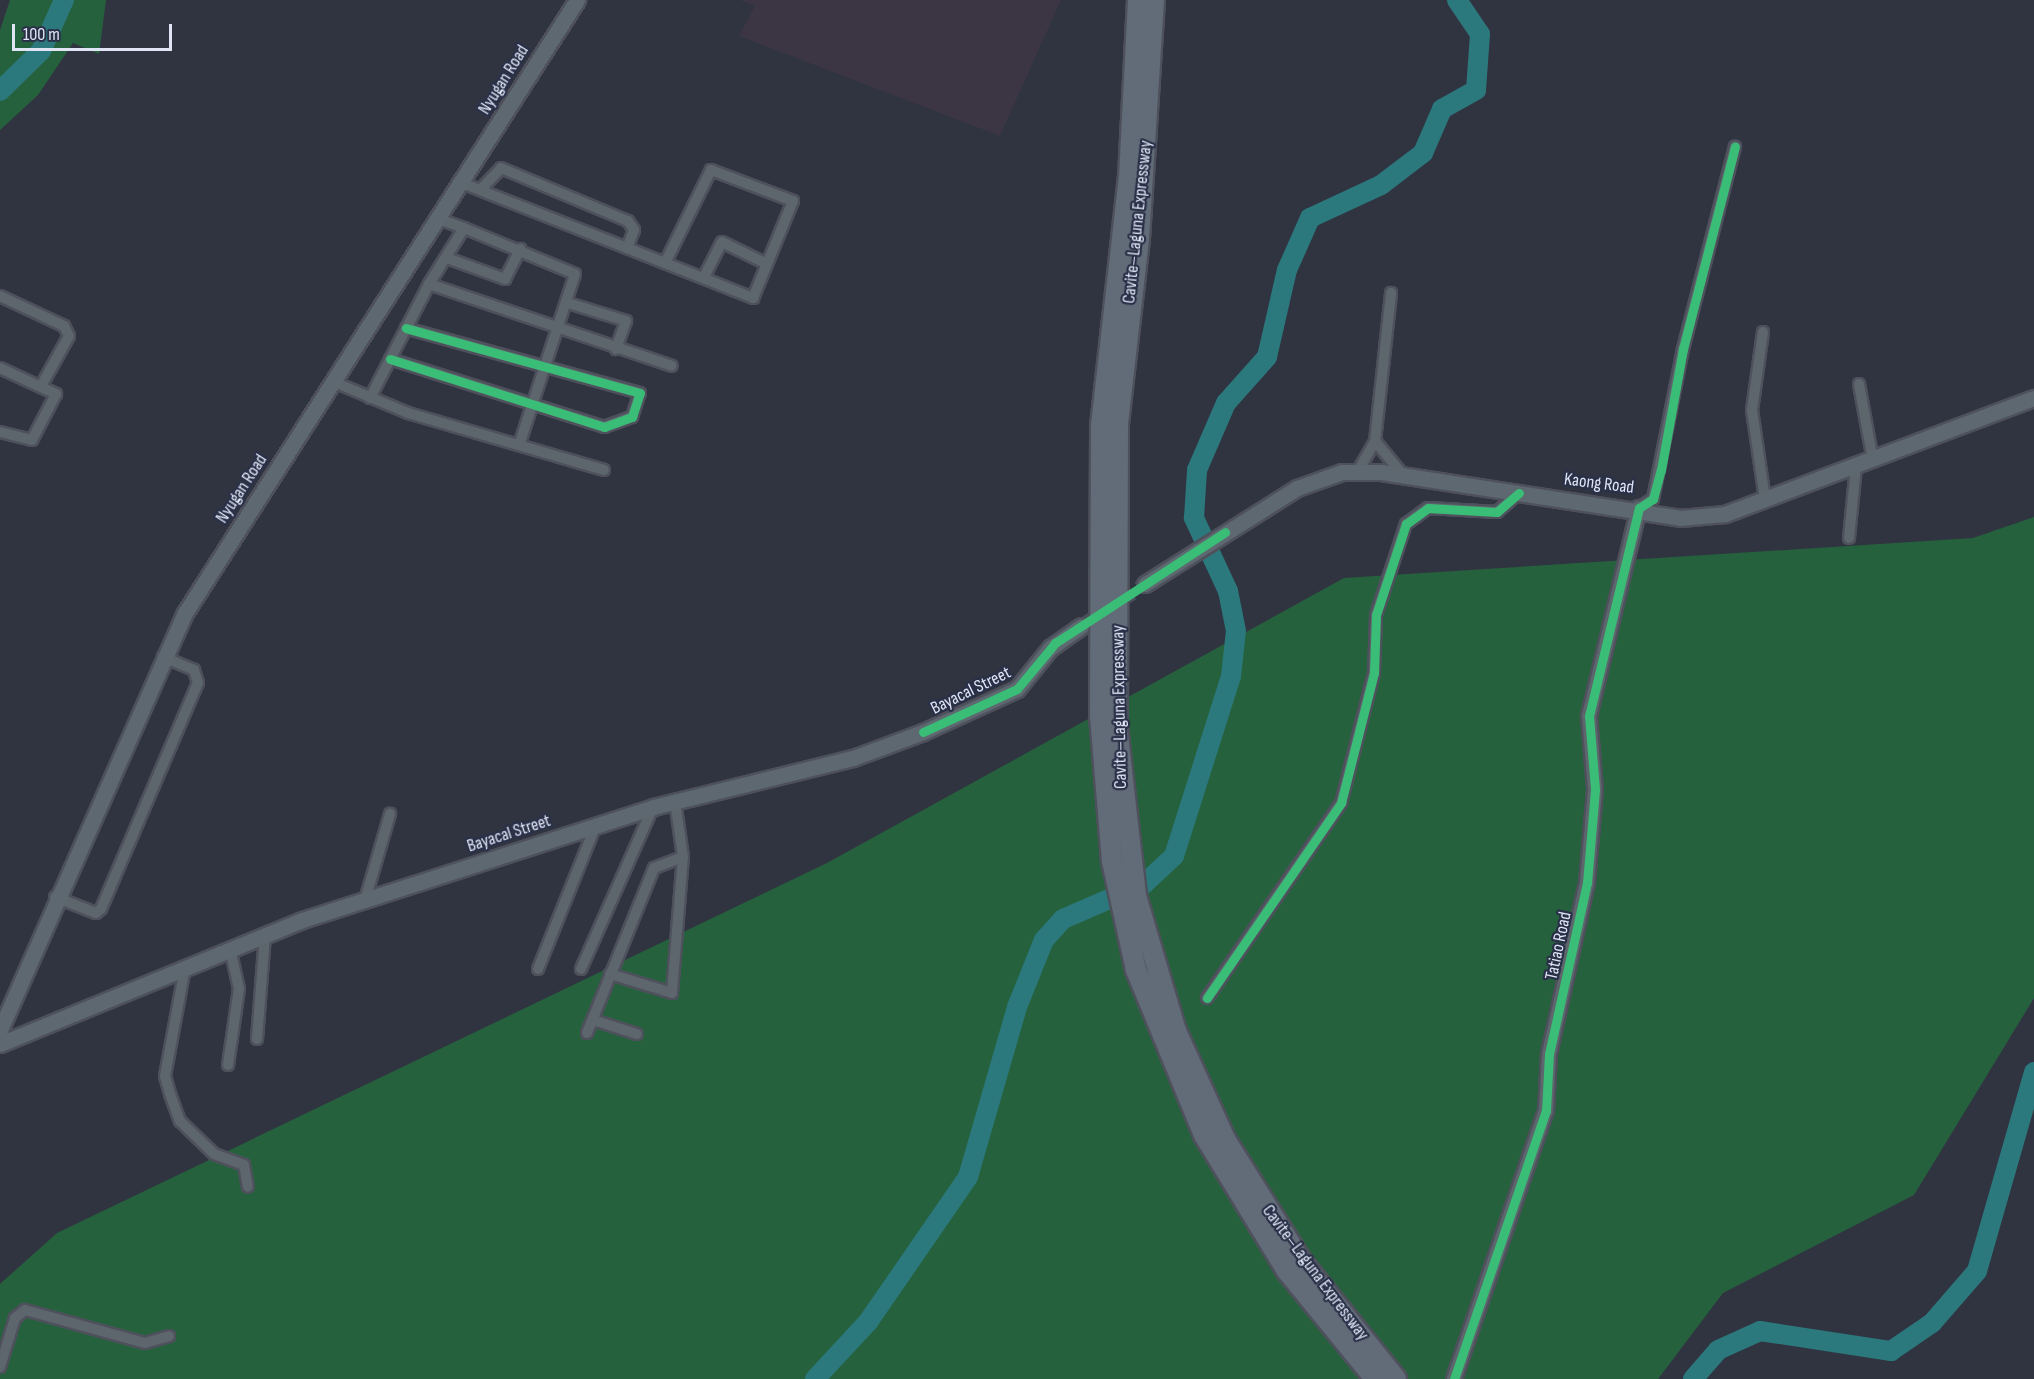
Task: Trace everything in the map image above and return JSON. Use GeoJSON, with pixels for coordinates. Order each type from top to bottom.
{"type":"FeatureCollection","features":[{"type":"Feature","properties":{"kind":"highway","name":"Cavite–Laguna Expressway"},"geometry":{"type":"LineString","coordinates":[[1138,0],[1127,197],[1101,426],[1100,695],[1115,815],[1144,966],[1204,1135],[1243,1206],[1287,1271],[1375,1379]]}},
{"type":"Feature","properties":{"kind":"highway","name":"Cavite–Laguna Expressway"},"geometry":{"type":"LineString","coordinates":[[1115,815],[1119,394],[1139,239],[1154,0]]}},
{"type":"Feature","properties":{"kind":"highway","name":"Cavite–Laguna Expressway"},"geometry":{"type":"LineString","coordinates":[[1144,966],[1199,1085],[1253,1188],[1302,1262],[1396,1379]]}},
{"type":"Feature","properties":{"kind":"main road","name":"Nyugan Road"},"geometry":{"type":"LineString","coordinates":[[0,1030],[55,897],[185,612],[439,219],[577,0]]}},
{"type":"Feature","properties":{"kind":"main road","name":"Kaong Road"},"geometry":{"type":"LineString","coordinates":[[1145,584],[1310,481],[1358,471],[1403,475],[1639,508],[1680,518],[1725,514],[2034,398]]}},
{"type":"Feature","properties":{"kind":"main road","name":"Bayacal Street"},"geometry":{"type":"LineString","coordinates":[[0,1044],[230,948],[365,900],[653,807],[853,758],[923,732],[1017,689],[1050,648],[1081,626]]}},
{"type":"Feature","properties":{"kind":"street"},"geometry":{"type":"LineString","coordinates":[[1639,508],[1653,499],[1656,489],[1683,349],[1735,147]]}},
{"type":"Feature","properties":{"kind":"street"},"geometry":{"type":"LineString","coordinates":[[480,190],[501,168],[628,221],[634,230],[627,248]]}},
{"type":"Feature","properties":{"kind":"street"},"geometry":{"type":"LineString","coordinates":[[462,183],[753,298],[793,201],[711,170],[665,262]]}},
{"type":"Feature","properties":{"kind":"street"},"geometry":{"type":"LineString","coordinates":[[439,219],[572,270],[568,303],[559,331],[528,405],[519,445]]}},
{"type":"Feature","properties":{"kind":"street"},"geometry":{"type":"LineString","coordinates":[[370,398],[429,284],[464,228]]}},
{"type":"Feature","properties":{"kind":"street"},"geometry":{"type":"LineString","coordinates":[[704,277],[722,242],[767,264]]}},
{"type":"Feature","properties":{"kind":"street"},"geometry":{"type":"LineString","coordinates":[[447,258],[505,279],[520,249]]}},
{"type":"Feature","properties":{"kind":"street"},"geometry":{"type":"LineString","coordinates":[[429,284],[559,331],[672,366]]}},
{"type":"Feature","properties":{"kind":"street"},"geometry":{"type":"LineString","coordinates":[[1358,471],[1374,441],[1391,293]]}},
{"type":"Feature","properties":{"kind":"street"},"geometry":{"type":"LineString","coordinates":[[0,296],[64,326],[69,336],[41,386]]}},
{"type":"Feature","properties":{"kind":"street"},"geometry":{"type":"LineString","coordinates":[[568,303],[626,321],[616,349]]}},
{"type":"Feature","properties":{"kind":"street"},"geometry":{"type":"LineString","coordinates":[[390,358],[528,405],[604,427],[632,417],[640,393],[543,369],[406,328]]}},
{"type":"Feature","properties":{"kind":"street"},"geometry":{"type":"LineString","coordinates":[[1763,332],[1752,411],[1765,499]]}},
{"type":"Feature","properties":{"kind":"street"},"geometry":{"type":"LineString","coordinates":[[0,368],[56,394],[32,440],[0,432]]}},
{"type":"Feature","properties":{"kind":"street"},"geometry":{"type":"LineString","coordinates":[[334,382],[370,398],[604,470]]}},
{"type":"Feature","properties":{"kind":"street"},"geometry":{"type":"LineString","coordinates":[[1859,384],[1873,460]]}},
{"type":"Feature","properties":{"kind":"street"},"geometry":{"type":"LineString","coordinates":[[1374,441],[1403,475]]}},
{"type":"Feature","properties":{"kind":"street"},"geometry":{"type":"LineString","coordinates":[[1849,538],[1856,466]]}},
{"type":"Feature","properties":{"kind":"street"},"geometry":{"type":"LineString","coordinates":[[1207,998],[1341,803],[1374,673],[1376,615],[1406,524],[1428,508],[1497,512],[1519,493]]}},
{"type":"Feature","properties":{"kind":"street","name":"Tatiao Road"},"geometry":{"type":"LineString","coordinates":[[1454,1379],[1546,1111],[1549,1054],[1587,883],[1595,789],[1589,716],[1639,508]]}},
{"type":"Feature","properties":{"kind":"street"},"geometry":{"type":"LineString","coordinates":[[55,897],[96,913],[101,909],[198,683],[194,670],[163,657]]}},
{"type":"Feature","properties":{"kind":"street"},"geometry":{"type":"LineString","coordinates":[[610,974],[672,993],[683,857],[675,801]]}},
{"type":"Feature","properties":{"kind":"street"},"geometry":{"type":"LineString","coordinates":[[581,969],[653,807]]}},
{"type":"Feature","properties":{"kind":"street"},"geometry":{"type":"LineString","coordinates":[[365,900],[390,814]]}},
{"type":"Feature","properties":{"kind":"street"},"geometry":{"type":"LineString","coordinates":[[538,969],[595,827]]}},
{"type":"Feature","properties":{"kind":"street"},"geometry":{"type":"LineString","coordinates":[[587,1033],[654,868],[683,857]]}},
{"type":"Feature","properties":{"kind":"street"},"geometry":{"type":"LineString","coordinates":[[257,1039],[265,935]]}},
{"type":"Feature","properties":{"kind":"street"},"geometry":{"type":"LineString","coordinates":[[228,1065],[239,989],[230,948]]}},
{"type":"Feature","properties":{"kind":"street"},"geometry":{"type":"LineString","coordinates":[[185,968],[165,1076],[170,1094],[180,1121],[214,1154],[244,1165],[248,1187]]}},
{"type":"Feature","properties":{"kind":"street"},"geometry":{"type":"LineString","coordinates":[[593,1020],[637,1034]]}},
{"type":"Feature","properties":{"kind":"street"},"geometry":{"type":"LineString","coordinates":[[0,1366],[15,1318],[25,1310],[145,1342],[169,1336]]}},
{"type":"Feature","properties":{"kind":"shaded area"},"geometry":{"type":"Polygon","coordinates":[[[740,0],[1061,0],[1000,136],[739,36],[755,6],[740,0]]]}},
{"type":"Feature","properties":{"kind":"green space"},"geometry":{"type":"Polygon","coordinates":[[[10,0],[106,0],[99,54],[73,43],[38,95],[0,130],[0,30],[10,0]]]}},
{"type":"Feature","properties":{"kind":"green space"},"geometry":{"type":"Polygon","coordinates":[[[2034,517],[2034,998],[1914,1195],[1723,1293],[1658,1379],[0,1379],[0,1284],[57,1233],[827,863],[1344,578],[1973,538],[2034,517]]]}},
{"type":"Feature","properties":{"kind":"waterway"},"geometry":{"type":"LineString","coordinates":[[0,91],[41,51],[64,0]]}},
{"type":"Feature","properties":{"kind":"waterway"},"geometry":{"type":"LineString","coordinates":[[815,1379],[868,1322],[968,1177],[1017,1007],[1044,940],[1063,919],[1144,884],[1174,856],[1231,676],[1236,631],[1228,591],[1194,518],[1197,470],[1226,403],[1267,357],[1287,270],[1310,218],[1381,185],[1423,153],[1442,109],[1476,90],[1480,34],[1457,0]]}},
{"type":"Feature","properties":{"kind":"waterway"},"geometry":{"type":"LineString","coordinates":[[1693,1379],[1718,1350],[1760,1331],[1891,1351],[1932,1323],[1977,1271],[2034,1072]]}},
{"type":"Feature","properties":{"kind":"tunnel"},"geometry":{"type":"LineString","coordinates":[[1081,626],[1145,584]]}},
{"type":"Feature","properties":{"kind":"cycle path"},"geometry":{"type":"LineString","coordinates":[[1454,1379],[1546,1111],[1549,1054],[1587,883],[1595,789],[1589,716],[1639,508],[1653,499],[1661,470],[1683,349],[1735,147]]}},
{"type":"Feature","properties":{"kind":"cycle path"},"geometry":{"type":"LineString","coordinates":[[390,359],[604,427],[632,417],[640,393],[406,328]]}},
{"type":"Feature","properties":{"kind":"cycle path"},"geometry":{"type":"LineString","coordinates":[[1207,998],[1341,803],[1374,673],[1376,615],[1406,524],[1428,508],[1497,512],[1519,493]]}},
{"type":"Feature","properties":{"kind":"cycle path"},"geometry":{"type":"LineString","coordinates":[[923,732],[1017,689],[1055,643],[1225,532]]}}]}
